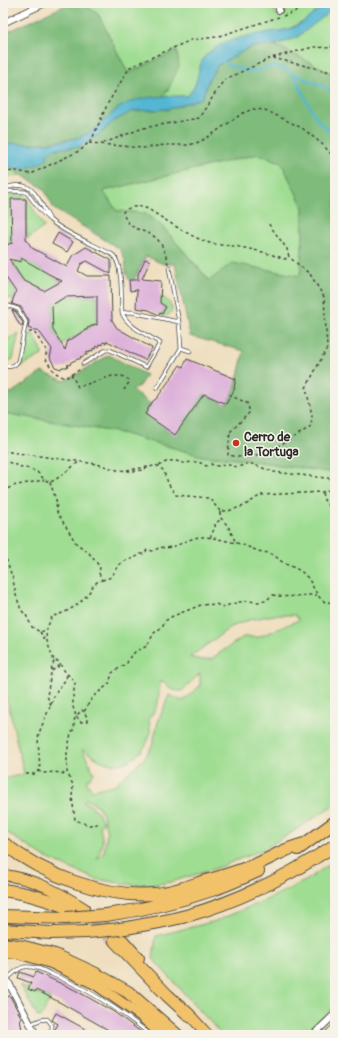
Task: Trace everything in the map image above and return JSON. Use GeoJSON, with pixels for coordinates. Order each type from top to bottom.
{"type":"FeatureCollection","features":[{"type":"Feature","properties":{"kind":"highway"},"geometry":{"type":"LineString","coordinates":[[3,916],[68,913],[106,915],[139,910],[177,901],[213,890],[288,856],[335,822]]}},
{"type":"Feature","properties":{"kind":"highway"},"geometry":{"type":"LineString","coordinates":[[3,843],[44,870],[63,878],[84,886],[127,894],[156,894],[180,889],[258,864],[284,850],[304,844]]}},
{"type":"Feature","properties":{"kind":"highway"},"geometry":{"type":"LineString","coordinates":[[3,930],[51,933],[87,932],[119,936],[221,904],[258,889],[291,872],[335,846]]}},
{"type":"Feature","properties":{"kind":"highway"},"geometry":{"type":"LineString","coordinates":[[3,890],[24,893],[49,900],[68,913]]}},
{"type":"Feature","properties":{"kind":"highway"},"geometry":{"type":"LineString","coordinates":[[119,936],[167,995],[190,1016]]}},
{"type":"Feature","properties":{"kind":"highway"},"geometry":{"type":"LineString","coordinates":[[3,944],[24,947],[54,955],[94,973],[128,992],[177,1035]]}},
{"type":"Feature","properties":{"kind":"main road"},"geometry":{"type":"LineString","coordinates":[[3,875],[29,880],[47,886],[84,908]]}},
{"type":"Feature","properties":{"kind":"main road"},"geometry":{"type":"LineString","coordinates":[[3,952],[17,953],[51,963],[95,984],[141,1016],[162,1035]]}},
{"type":"Feature","properties":{"kind":"main road"},"geometry":{"type":"LineString","coordinates":[[190,1016],[208,1035]]}},
{"type":"Feature","properties":{"kind":"street"},"geometry":{"type":"LineString","coordinates":[[3,23],[45,3]]}},
{"type":"Feature","properties":{"kind":"street"},"geometry":{"type":"LineString","coordinates":[[278,3],[279,10]]}},
{"type":"Feature","properties":{"kind":"street"},"geometry":{"type":"LineString","coordinates":[[3,972],[36,1035]]}},
{"type":"Feature","properties":{"kind":"street"},"geometry":{"type":"LineString","coordinates":[[315,1034],[335,1014]]}},
{"type":"Feature","properties":{"kind":"lane"},"geometry":{"type":"LineString","coordinates":[[3,188],[22,185],[30,188],[39,198],[51,221]]}},
{"type":"Feature","properties":{"kind":"lane"},"geometry":{"type":"LineString","coordinates":[[3,194],[10,191],[26,192],[38,209],[51,221],[63,229],[113,255],[116,258],[118,266],[122,313],[129,324],[160,343],[146,367],[110,350],[106,350],[83,364]]}},
{"type":"Feature","properties":{"kind":"lane"},"geometry":{"type":"LineString","coordinates":[[157,388],[181,348],[179,322],[169,268]]}},
{"type":"Feature","properties":{"kind":"lane"},"geometry":{"type":"LineString","coordinates":[[3,304],[18,308],[26,322],[18,361],[11,367],[7,367],[3,364]]}},
{"type":"Feature","properties":{"kind":"lane"},"geometry":{"type":"LineString","coordinates":[[122,313],[131,312],[179,322]]}},
{"type":"Feature","properties":{"kind":"lane"},"geometry":{"type":"LineString","coordinates":[[181,348],[190,351]]}},
{"type":"Feature","properties":{"kind":"lane"},"geometry":{"type":"LineString","coordinates":[[6,979],[25,967],[42,970],[93,993],[151,1035]]}},
{"type":"Feature","properties":{"kind":"lane"},"geometry":{"type":"LineString","coordinates":[[31,1024],[47,1019],[52,1024],[50,1033],[52,1035]]}},
{"type":"Feature","properties":{"kind":"path"},"geometry":{"type":"LineString","coordinates":[[3,172],[16,171],[31,174],[81,150],[89,143],[95,134],[108,103],[130,67],[191,40],[216,37],[270,21],[294,12],[310,3]]}},
{"type":"Feature","properties":{"kind":"path"},"geometry":{"type":"LineString","coordinates":[[332,47],[335,37]]}},
{"type":"Feature","properties":{"kind":"path"},"geometry":{"type":"LineString","coordinates":[[103,144],[143,128],[199,118],[224,80],[271,58],[314,46],[331,48],[335,44]]}},
{"type":"Feature","properties":{"kind":"path"},"geometry":{"type":"LineString","coordinates":[[271,58],[335,73]]}},
{"type":"Feature","properties":{"kind":"path"},"geometry":{"type":"LineString","coordinates":[[89,143],[143,148],[165,145],[189,145],[208,137],[244,113],[253,109],[265,110],[302,128],[322,144],[335,158]]}},
{"type":"Feature","properties":{"kind":"path"},"geometry":{"type":"LineString","coordinates":[[169,268],[162,245],[151,234],[142,232],[131,226],[124,217],[123,212],[126,208],[134,206],[146,208],[205,242],[249,248],[285,259],[289,257]]}},
{"type":"Feature","properties":{"kind":"path"},"geometry":{"type":"LineString","coordinates":[[229,395],[247,403],[250,412],[230,432],[228,455],[248,457],[298,435],[310,426],[312,415],[306,388],[327,348],[324,297],[310,274],[289,257],[287,249],[268,223]]}},
{"type":"Feature","properties":{"kind":"path"},"geometry":{"type":"LineString","coordinates":[[25,332],[34,332],[46,351],[45,358],[54,372],[65,378],[81,369],[83,364]]}},
{"type":"Feature","properties":{"kind":"path"},"geometry":{"type":"LineString","coordinates":[[71,374],[78,387],[112,376],[122,376],[130,381],[124,390]]}},
{"type":"Feature","properties":{"kind":"path"},"geometry":{"type":"LineString","coordinates":[[3,451],[81,461],[117,470],[138,471],[175,460],[182,463],[194,461],[202,463],[206,466],[211,464],[215,466],[229,465],[238,467],[249,463],[274,472],[335,479]]}},
{"type":"Feature","properties":{"kind":"path"},"geometry":{"type":"LineString","coordinates":[[3,460],[37,472],[45,480],[50,482],[81,461]]}},
{"type":"Feature","properties":{"kind":"path"},"geometry":{"type":"LineString","coordinates":[[159,466],[163,470],[169,484],[176,494],[209,498],[220,511],[228,511],[244,506],[261,495],[335,490]]}},
{"type":"Feature","properties":{"kind":"path"},"geometry":{"type":"LineString","coordinates":[[3,492],[12,486],[45,480]]}},
{"type":"Feature","properties":{"kind":"path"},"geometry":{"type":"LineString","coordinates":[[50,482],[57,503],[57,512],[76,543],[89,553],[100,567],[99,573],[102,580]]}},
{"type":"Feature","properties":{"kind":"path"},"geometry":{"type":"LineString","coordinates":[[322,492],[324,500],[335,513]]}},
{"type":"Feature","properties":{"kind":"path"},"geometry":{"type":"LineString","coordinates":[[220,512],[221,519],[228,526],[236,543]]}},
{"type":"Feature","properties":{"kind":"path"},"geometry":{"type":"LineString","coordinates":[[210,538],[215,524],[221,519]]}},
{"type":"Feature","properties":{"kind":"path"},"geometry":{"type":"LineString","coordinates":[[47,642],[47,629],[52,616],[66,612],[79,603],[97,581],[109,578],[116,571],[118,566],[124,562],[137,558],[140,554],[144,554],[147,550],[154,551],[160,547],[166,549],[193,538],[202,537],[243,544],[258,551],[265,553],[270,552],[284,563],[299,570],[308,579],[317,595],[322,600],[327,603],[335,600]]}},
{"type":"Feature","properties":{"kind":"path"},"geometry":{"type":"LineString","coordinates":[[3,548],[21,610],[26,615],[32,627],[40,632],[47,642],[54,661],[47,696],[51,705]]}},
{"type":"Feature","properties":{"kind":"path"},"geometry":{"type":"LineString","coordinates":[[84,712],[94,695],[109,684],[112,673],[127,663],[129,658],[135,652],[147,646],[154,633],[162,627],[165,621],[173,616],[201,606],[216,604],[222,606],[239,602],[265,601],[273,595],[278,597],[298,597],[308,594],[317,595]]}},
{"type":"Feature","properties":{"kind":"path"},"geometry":{"type":"LineString","coordinates":[[40,632],[47,629]]}},
{"type":"Feature","properties":{"kind":"path"},"geometry":{"type":"LineString","coordinates":[[54,661],[58,661],[75,684],[73,707],[76,716],[81,722],[87,721],[87,717],[84,712]]}},
{"type":"Feature","properties":{"kind":"path"},"geometry":{"type":"LineString","coordinates":[[52,672],[60,664]]}},
{"type":"Feature","properties":{"kind":"path"},"geometry":{"type":"LineString","coordinates":[[26,774],[35,774],[40,769],[38,739],[55,694],[66,679],[67,673]]}},
{"type":"Feature","properties":{"kind":"path"},"geometry":{"type":"LineString","coordinates":[[84,712],[82,710],[76,716],[74,721],[74,729],[71,733],[67,753],[67,772],[73,785],[72,796],[75,820],[89,825],[98,824]]}},
{"type":"Feature","properties":{"kind":"path"},"geometry":{"type":"LineString","coordinates":[[38,771],[65,774],[67,772]]}},
{"type":"Feature","properties":{"kind":"green space"},"geometry":{"type":"Polygon","coordinates":[[[70,3],[81,3],[98,14],[128,73],[177,50],[179,66],[169,88],[162,97],[138,100],[117,109],[101,125],[82,137],[53,142],[28,144],[9,143],[3,145],[3,34],[70,3]]]}},
{"type":"Feature","properties":{"kind":"green space"},"geometry":{"type":"Polygon","coordinates":[[[81,3],[273,3],[276,15],[286,13],[284,3],[326,3],[307,20],[200,66],[195,86],[187,96],[162,97],[169,88],[177,50],[128,73],[98,14],[81,3]]]}},
{"type":"Feature","properties":{"kind":"green space"},"geometry":{"type":"Polygon","coordinates":[[[335,7],[335,75],[275,45],[296,38],[335,7]]]}},
{"type":"Feature","properties":{"kind":"green space"},"geometry":{"type":"Polygon","coordinates":[[[275,45],[335,75],[335,473],[247,460],[202,456],[121,433],[3,413],[3,391],[11,393],[42,372],[65,381],[109,355],[146,375],[139,386],[134,388],[133,391],[151,404],[145,414],[171,432],[204,394],[227,404],[235,388],[244,351],[190,336],[175,264],[163,264],[146,256],[134,280],[129,280],[126,273],[125,260],[120,249],[54,209],[44,189],[11,168],[24,169],[55,149],[79,147],[99,135],[114,121],[133,111],[169,109],[202,98],[209,79],[218,65],[251,47],[275,45]],[[258,154],[103,191],[117,211],[144,213],[162,226],[209,281],[232,263],[300,276],[303,235],[303,207],[281,162],[258,154]]]}},
{"type":"Feature","properties":{"kind":"green space"},"geometry":{"type":"Polygon","coordinates":[[[258,154],[281,162],[303,207],[303,235],[300,276],[232,263],[210,281],[162,226],[144,213],[117,211],[103,191],[258,154]]]}},
{"type":"Feature","properties":{"kind":"green space"},"geometry":{"type":"Polygon","coordinates":[[[3,163],[21,175],[3,177],[3,163]]]}},
{"type":"Feature","properties":{"kind":"green space"},"geometry":{"type":"Polygon","coordinates":[[[18,194],[25,195],[44,227],[27,239],[26,199],[12,199],[12,244],[9,242],[8,245],[3,247],[3,198],[18,194]]]}},
{"type":"Feature","properties":{"kind":"green space"},"geometry":{"type":"Polygon","coordinates":[[[21,258],[60,280],[57,284],[44,291],[23,280],[13,264],[18,261],[21,262],[21,258]]]}},
{"type":"Feature","properties":{"kind":"green space"},"geometry":{"type":"Polygon","coordinates":[[[3,273],[16,292],[13,299],[3,297],[3,273]]]}},
{"type":"Feature","properties":{"kind":"green space"},"geometry":{"type":"Polygon","coordinates":[[[97,296],[97,325],[94,324],[84,332],[81,332],[81,334],[78,334],[62,345],[53,330],[52,305],[65,297],[97,296]]]}},
{"type":"Feature","properties":{"kind":"green space"},"geometry":{"type":"Polygon","coordinates":[[[155,296],[164,298],[168,301],[172,309],[169,315],[159,315],[160,313],[163,314],[166,307],[161,304],[155,312],[155,296]]]}},
{"type":"Feature","properties":{"kind":"green space"},"geometry":{"type":"Polygon","coordinates":[[[19,333],[13,359],[9,361],[3,353],[3,342],[19,333]]]}},
{"type":"Feature","properties":{"kind":"green space"},"geometry":{"type":"Polygon","coordinates":[[[29,334],[33,334],[41,348],[42,355],[20,367],[23,362],[29,334]]]}},
{"type":"Feature","properties":{"kind":"green space"},"geometry":{"type":"Polygon","coordinates":[[[3,413],[121,433],[202,456],[247,460],[335,473],[335,804],[262,850],[217,868],[171,882],[152,885],[126,884],[95,879],[44,857],[3,830],[3,793],[5,790],[3,790],[3,779],[24,774],[6,694],[3,694],[3,413]],[[273,615],[249,620],[231,627],[190,657],[202,660],[211,659],[243,637],[259,637],[299,620],[295,615],[273,615]],[[200,673],[182,691],[172,690],[166,683],[160,682],[157,705],[149,718],[150,732],[148,740],[137,755],[126,762],[113,764],[104,762],[82,749],[94,773],[86,782],[92,790],[114,785],[144,759],[152,746],[158,722],[169,695],[183,701],[200,686],[200,673]],[[86,799],[83,802],[95,809],[103,822],[100,827],[102,844],[97,859],[104,852],[107,833],[103,815],[98,806],[86,799]]]}},
{"type":"Feature","properties":{"kind":"green space"},"geometry":{"type":"Polygon","coordinates":[[[335,860],[335,1005],[305,1035],[222,1035],[153,959],[156,936],[216,921],[270,898],[307,880],[335,860]]]}},
{"type":"Feature","properties":{"kind":"green space"},"geometry":{"type":"Polygon","coordinates":[[[20,985],[50,998],[42,1016],[38,1017],[20,985]]]}},
{"type":"Feature","properties":{"kind":"water"},"geometry":{"type":"Polygon","coordinates":[[[326,3],[335,3],[335,7],[296,38],[275,45],[251,47],[218,65],[209,79],[202,98],[169,109],[133,111],[114,121],[99,135],[79,147],[55,149],[48,153],[46,160],[30,167],[19,169],[3,163],[3,145],[12,143],[47,143],[77,138],[92,131],[116,110],[132,101],[150,97],[187,96],[195,84],[203,59],[215,48],[239,38],[286,30],[294,27],[309,18],[326,3]]]}},
{"type":"Feature","properties":{"kind":"building"},"geometry":{"type":"Polygon","coordinates":[[[11,199],[26,199],[26,239],[32,248],[67,267],[72,256],[86,247],[111,260],[111,274],[87,261],[81,264],[78,271],[87,276],[111,276],[112,320],[117,328],[152,348],[145,360],[107,341],[106,343],[103,342],[103,345],[100,344],[99,347],[97,346],[96,349],[93,348],[93,351],[90,350],[90,353],[87,352],[87,355],[84,355],[83,357],[81,356],[80,359],[71,362],[67,367],[62,367],[61,369],[55,367],[50,358],[52,349],[38,330],[28,328],[29,321],[21,307],[12,304],[16,292],[3,273],[3,247],[11,243],[12,244],[11,199]],[[21,258],[21,262],[9,259],[23,280],[44,291],[62,281],[47,273],[21,258]],[[97,296],[65,297],[52,305],[53,330],[65,350],[68,340],[71,340],[78,334],[81,334],[84,330],[87,330],[88,327],[90,328],[94,324],[97,325],[97,296]]]}},
{"type":"Feature","properties":{"kind":"building"},"geometry":{"type":"Polygon","coordinates":[[[58,233],[73,242],[67,252],[52,244],[58,233]]]}},
{"type":"Feature","properties":{"kind":"building"},"geometry":{"type":"Polygon","coordinates":[[[145,259],[150,261],[142,279],[161,281],[160,303],[166,307],[162,314],[160,313],[159,315],[149,310],[136,308],[137,290],[130,291],[129,280],[138,280],[138,274],[145,259]]]}},
{"type":"Feature","properties":{"kind":"building"},"geometry":{"type":"Polygon","coordinates":[[[12,310],[16,312],[23,323],[22,326],[19,324],[12,310]]]}},
{"type":"Feature","properties":{"kind":"building"},"geometry":{"type":"Polygon","coordinates":[[[187,359],[236,379],[235,388],[226,404],[204,394],[175,435],[145,414],[180,365],[183,367],[187,359]]]}},
{"type":"Feature","properties":{"kind":"building"},"geometry":{"type":"Polygon","coordinates":[[[20,972],[34,977],[36,972],[75,990],[114,1012],[145,1035],[117,1035],[36,990],[35,992],[28,989],[31,983],[18,978],[20,972]]]}},
{"type":"Feature","properties":{"kind":"building"},"geometry":{"type":"Polygon","coordinates":[[[10,996],[22,1019],[20,1019],[23,1035],[3,1035],[3,997],[10,996]]]}},
{"type":"Feature","properties":{"kind":"building"},"geometry":{"type":"Polygon","coordinates":[[[56,1013],[87,1030],[84,1035],[54,1035],[53,1033],[58,1024],[52,1020],[56,1013]]]}},
{"type":"Feature","properties":{"kind":"building"},"geometry":{"type":"Polygon","coordinates":[[[335,1022],[335,1035],[322,1035],[335,1022]]]}},
{"type":"Feature","properties":{"kind":"waterway"},"geometry":{"type":"LineString","coordinates":[[222,61],[231,66],[250,72],[275,66],[283,68],[293,74],[323,86],[335,94]]}},
{"type":"Feature","properties":{"kind":"waterway"},"geometry":{"type":"LineString","coordinates":[[293,74],[316,118],[328,130],[335,141]]}},
{"type":"Feature","properties":{"kind":"tunnel"},"geometry":{"type":"LineString","coordinates":[[77,913],[115,941]]}},
{"type":"Feature","properties":{"kind":"tunnel"},"geometry":{"type":"LineString","coordinates":[[91,913],[123,940]]}},
{"type":"Feature","properties":{"kind":"place","name":"Cerro de la Tortuga"},"geometry":{"type":"Point","coordinates":[236,443]}}]}
